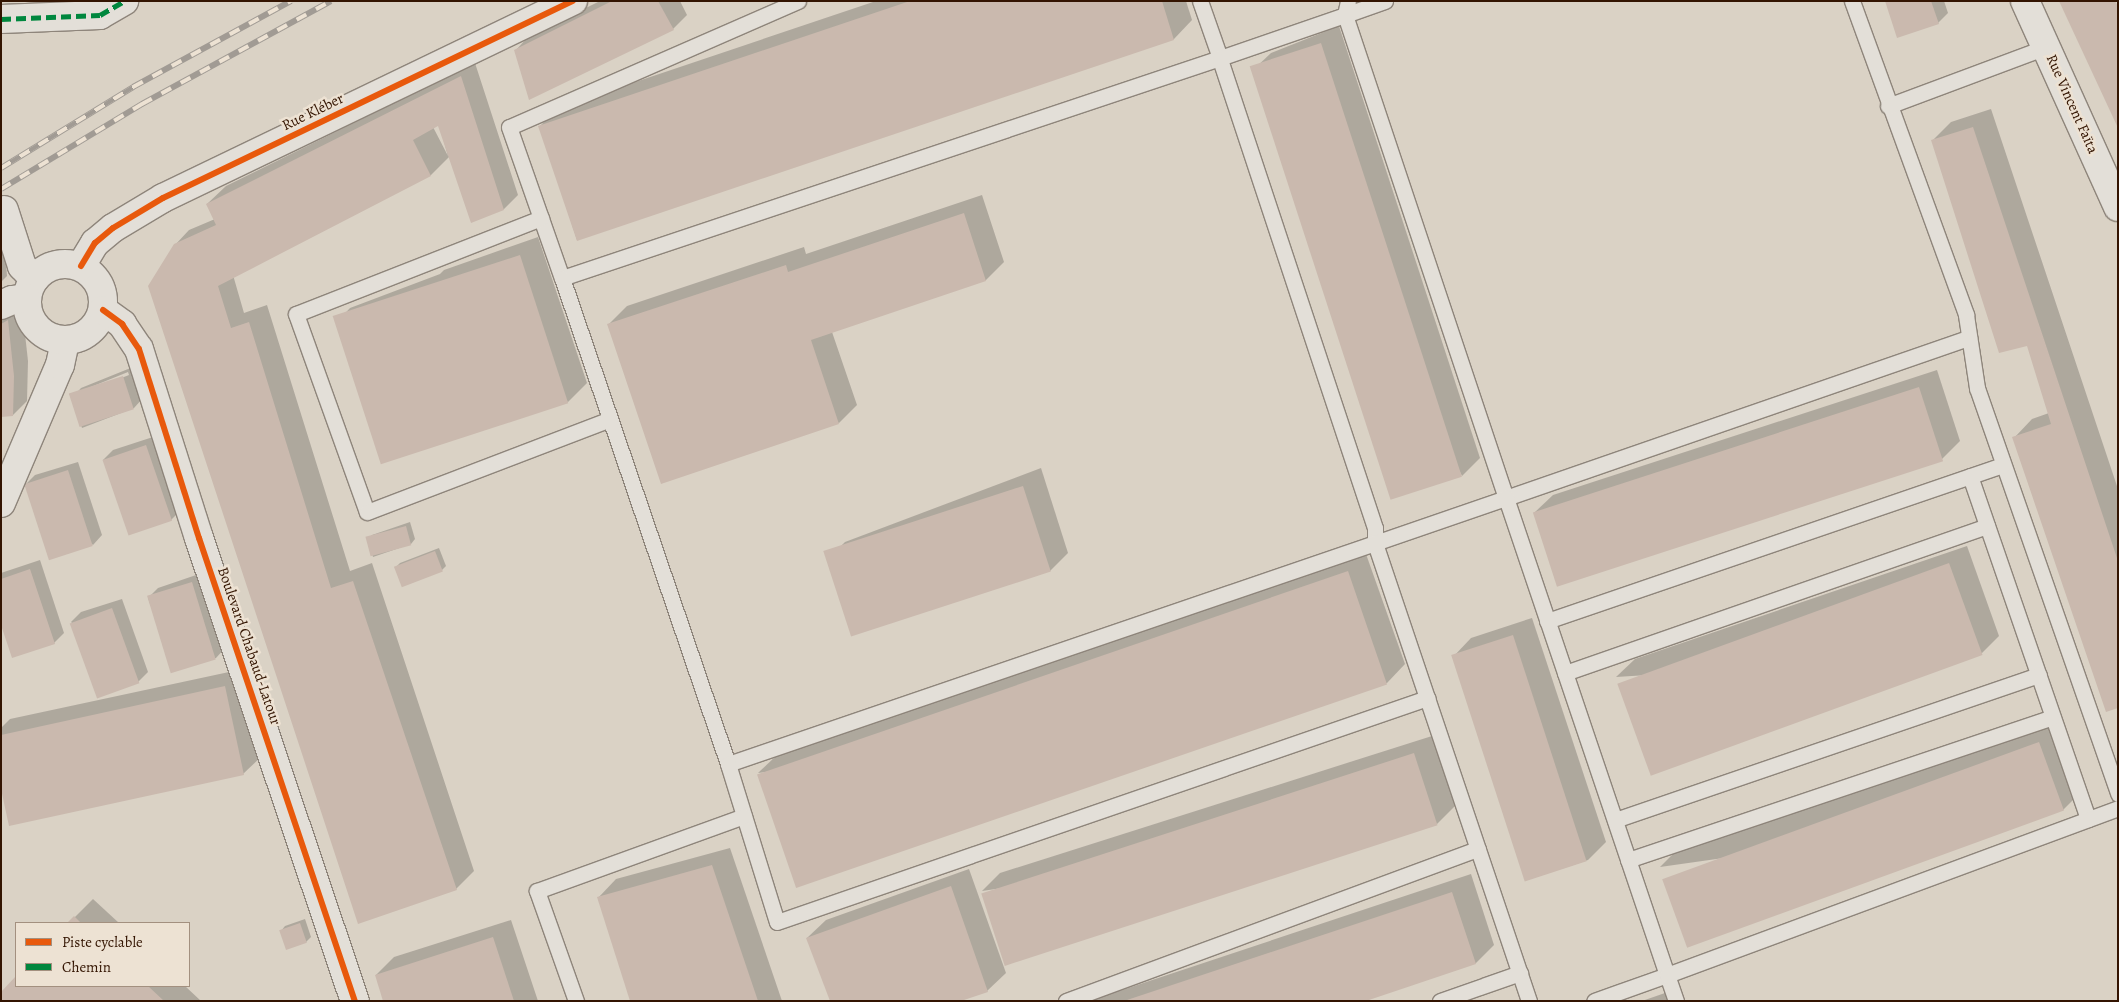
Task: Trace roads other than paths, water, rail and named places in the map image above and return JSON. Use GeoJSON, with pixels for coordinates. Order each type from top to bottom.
{"type":"FeatureCollection","features":[{"type":"Feature","properties":{"kind":"street"},"geometry":{"type":"LineString","coordinates":[[1,19],[100,15],[124,1]]}},
{"type":"Feature","properties":{"kind":"street","name":"Rue Kléber"},"geometry":{"type":"LineString","coordinates":[[81,266],[96,244],[113,228],[163,198],[572,1]]}},
{"type":"Feature","properties":{"kind":"street","name":"Rue Vincent Faïta"},"geometry":{"type":"LineString","coordinates":[[2025,1],[2118,207]]}},
{"type":"Feature","properties":{"kind":"street"},"geometry":{"type":"LineString","coordinates":[[4,210],[22,266],[20,294],[36,328],[45,335],[65,340],[78,338],[89,332],[98,322],[103,310],[104,297],[100,285],[92,274],[81,266],[69,263],[55,264],[43,270],[20,294]]}},
{"type":"Feature","properties":{"kind":"street","name":"Boulevard Chabaud-Latour"},"geometry":{"type":"LineString","coordinates":[[103,310],[122,324],[139,349],[200,538],[355,1001]]}},
{"type":"Feature","properties":{"kind":"street"},"geometry":{"type":"LineString","coordinates":[[1,503],[60,365],[65,340]]}},
{"type":"Feature","properties":{"kind":"lane"},"geometry":{"type":"LineString","coordinates":[[798,1],[509,127],[728,764],[777,922],[1427,698]]}},
{"type":"Feature","properties":{"kind":"lane"},"geometry":{"type":"LineString","coordinates":[[1200,1],[1375,528],[1375,543],[1529,1001]]}},
{"type":"Feature","properties":{"kind":"lane"},"geometry":{"type":"LineString","coordinates":[[562,278],[1220,58],[1346,8],[1385,1]]}},
{"type":"Feature","properties":{"kind":"lane"},"geometry":{"type":"LineString","coordinates":[[1852,1],[1888,106],[1966,315],[1977,388],[2118,794]]}},
{"type":"Feature","properties":{"kind":"lane"},"geometry":{"type":"LineString","coordinates":[[1346,8],[1506,498],[1676,1001]]}},
{"type":"Feature","properties":{"kind":"lane"},"geometry":{"type":"LineString","coordinates":[[1888,106],[2046,47]]}},
{"type":"Feature","properties":{"kind":"lane"},"geometry":{"type":"LineString","coordinates":[[541,218],[296,314],[367,512],[610,419]]}},
{"type":"Feature","properties":{"kind":"lane"},"geometry":{"type":"LineString","coordinates":[[728,764],[1969,338]]}},
{"type":"Feature","properties":{"kind":"lane"},"geometry":{"type":"LineString","coordinates":[[1547,620],[2003,465]]}},
{"type":"Feature","properties":{"kind":"lane"},"geometry":{"type":"LineString","coordinates":[[1970,476],[2088,819]]}},
{"type":"Feature","properties":{"kind":"lane"},"geometry":{"type":"LineString","coordinates":[[1565,673],[1987,526]]}},
{"type":"Feature","properties":{"kind":"lane"},"geometry":{"type":"LineString","coordinates":[[1615,820],[2039,675]]}},
{"type":"Feature","properties":{"kind":"lane"},"geometry":{"type":"LineString","coordinates":[[1628,860],[2053,717]]}},
{"type":"Feature","properties":{"kind":"lane"},"geometry":{"type":"LineString","coordinates":[[1594,1001],[2118,808]]}},
{"type":"Feature","properties":{"kind":"lane"},"geometry":{"type":"LineString","coordinates":[[576,1001],[537,891],[744,816]]}},
{"type":"Feature","properties":{"kind":"lane"},"geometry":{"type":"LineString","coordinates":[[1066,1001],[1478,849]]}},
{"type":"Feature","properties":{"kind":"lane"},"geometry":{"type":"LineString","coordinates":[[1440,1001],[1520,973]]}},
{"type":"Feature","properties":{"kind":"railway"},"geometry":{"type":"LineString","coordinates":[[1,168],[133,87],[291,1]]}},
{"type":"Feature","properties":{"kind":"railway"},"geometry":{"type":"LineString","coordinates":[[1,189],[142,104],[331,1]]}}]}
